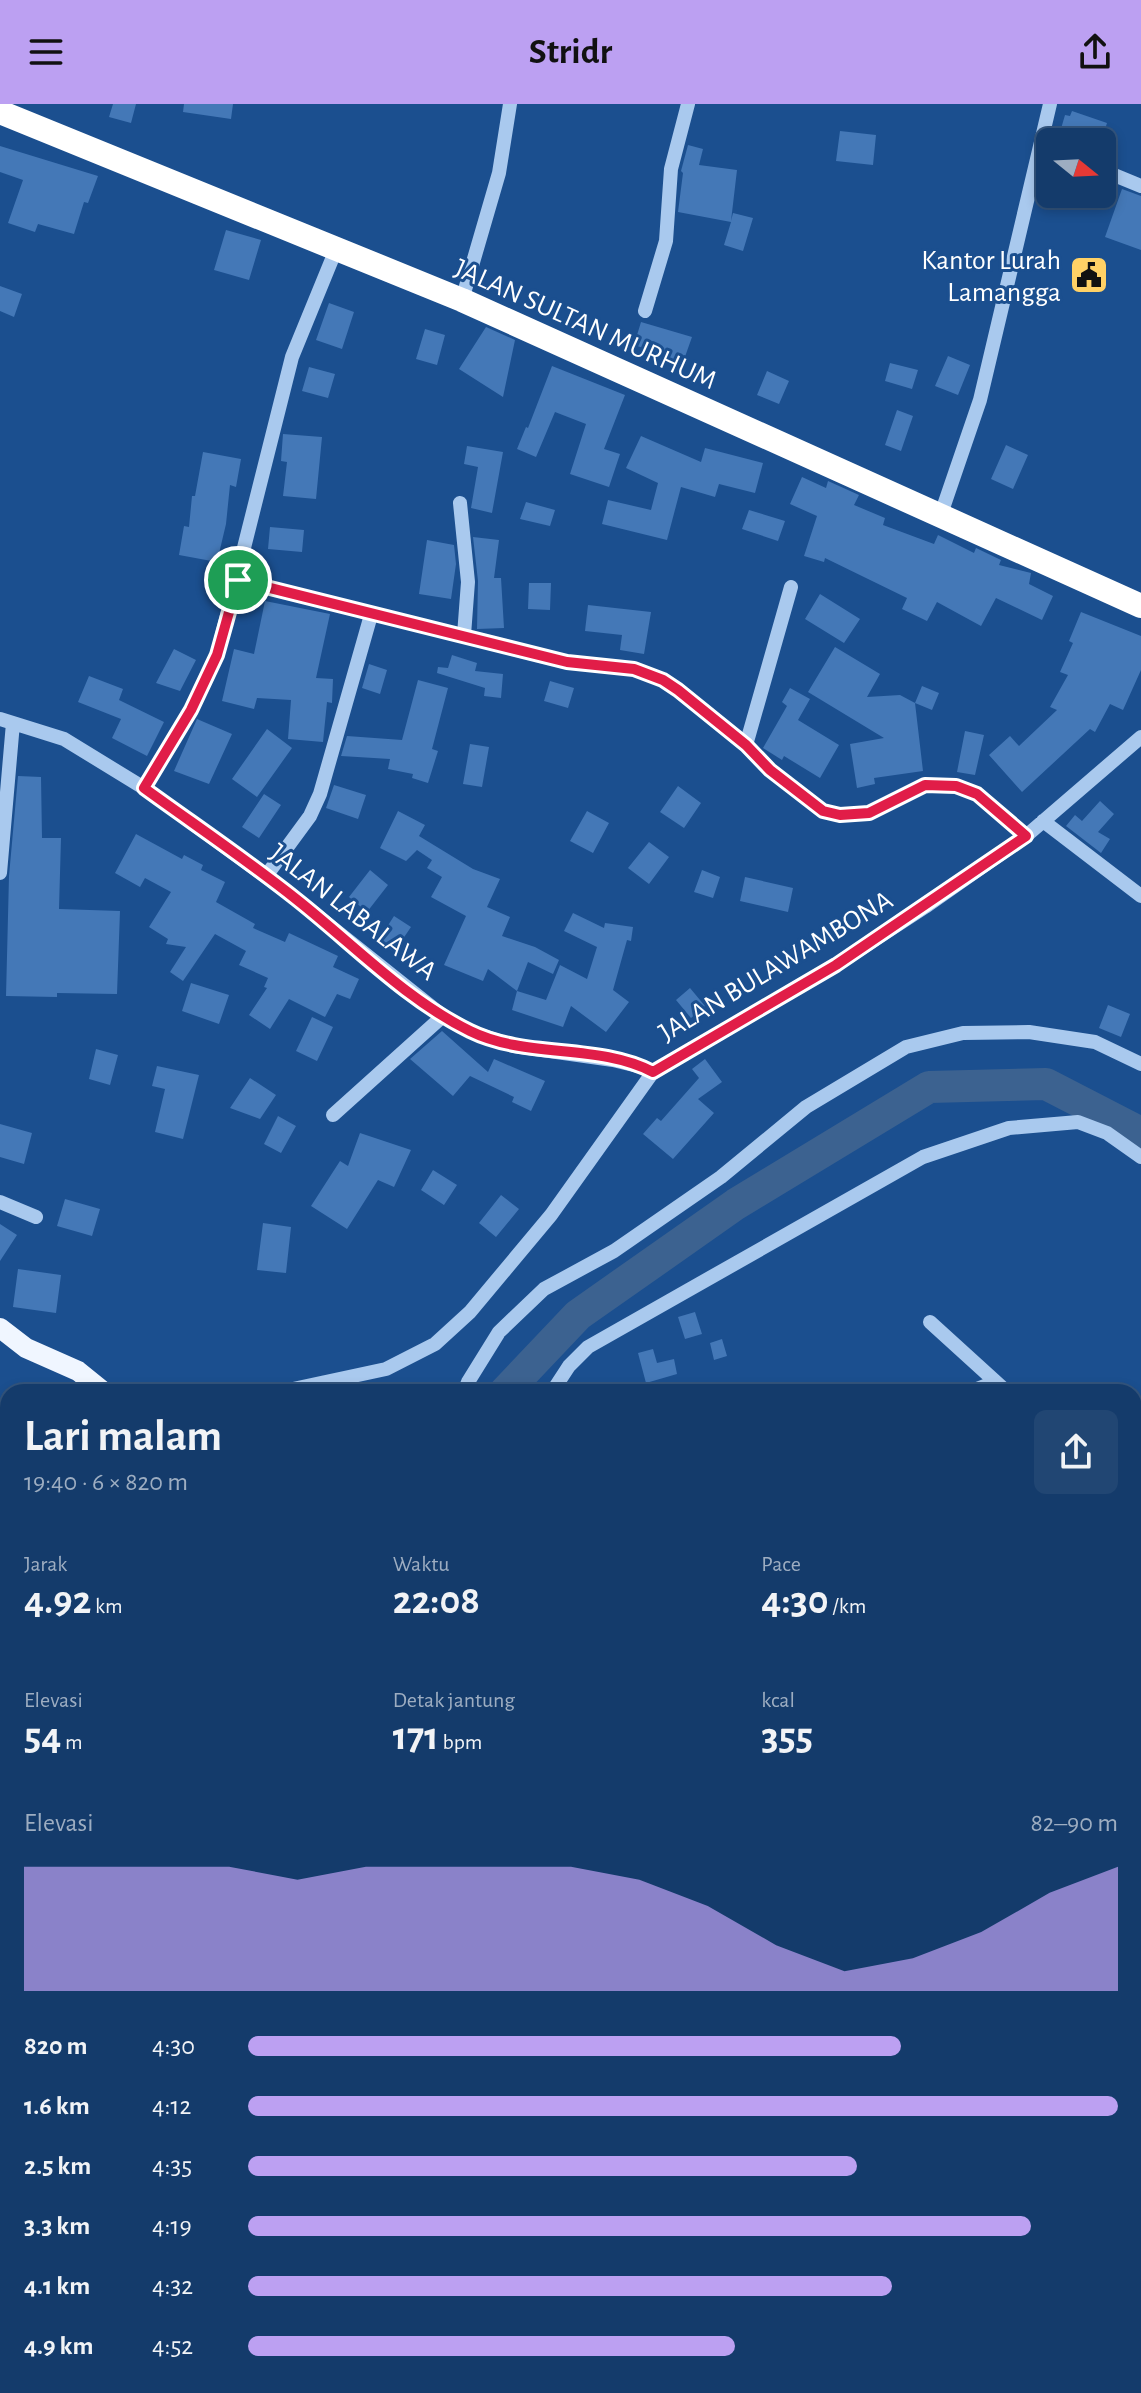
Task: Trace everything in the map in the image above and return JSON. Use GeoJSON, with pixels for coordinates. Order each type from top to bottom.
{"type":"FeatureCollection","features":[{"type":"Feature","properties":{"kind":"highway","name":"JALAN SULTAN MURHUM"},"geometry":{"type":"LineString","coordinates":[[0,112],[462,300],[1141,606]]}},
{"type":"Feature","properties":{"kind":"main road"},"geometry":{"type":"LineString","coordinates":[[0,1328],[26,1348],[78,1371],[94,1384]]}},
{"type":"Feature","properties":{"kind":"street"},"geometry":{"type":"LineString","coordinates":[[462,300],[499,173],[510,104]]}},
{"type":"Feature","properties":{"kind":"street"},"geometry":{"type":"LineString","coordinates":[[645,311],[666,241],[671,169],[688,104]]}},
{"type":"Feature","properties":{"kind":"street"},"geometry":{"type":"LineString","coordinates":[[1047,128],[1050,104]]}},
{"type":"Feature","properties":{"kind":"street"},"geometry":{"type":"LineString","coordinates":[[1116,176],[1141,186]]}},
{"type":"Feature","properties":{"kind":"street"},"geometry":{"type":"LineString","coordinates":[[941,514],[980,400],[1036,184]]}},
{"type":"Feature","properties":{"kind":"street"},"geometry":{"type":"LineString","coordinates":[[144,788],[191,710],[217,655],[292,357],[337,247]]}},
{"type":"Feature","properties":{"kind":"street"},"geometry":{"type":"LineString","coordinates":[[460,503],[468,582],[464,635]]}},
{"type":"Feature","properties":{"kind":"street"},"geometry":{"type":"LineString","coordinates":[[238,580],[567,662],[634,669],[663,680],[823,811],[840,815],[869,813],[925,785],[956,786],[977,794],[1026,836]]}},
{"type":"Feature","properties":{"kind":"street"},"geometry":{"type":"LineString","coordinates":[[746,745],[791,587]]}},
{"type":"Feature","properties":{"kind":"street"},"geometry":{"type":"LineString","coordinates":[[266,876],[310,816],[320,794],[371,615]]}},
{"type":"Feature","properties":{"kind":"street"},"geometry":{"type":"LineString","coordinates":[[0,873],[6,721]]}},
{"type":"Feature","properties":{"kind":"street","name":"JALAN LABALAWA"},"geometry":{"type":"LineString","coordinates":[[6,721],[64,739],[144,788],[266,876],[443,1016],[474,1033],[514,1046],[613,1060],[653,1072]]}},
{"type":"Feature","properties":{"kind":"street","name":"JALAN BULAWAMBONA"},"geometry":{"type":"LineString","coordinates":[[316,1384],[386,1369],[435,1344],[470,1312],[551,1215],[653,1072],[836,965],[1026,836],[1141,737]]}},
{"type":"Feature","properties":{"kind":"street"},"geometry":{"type":"LineString","coordinates":[[1043,821],[1141,896]]}},
{"type":"Feature","properties":{"kind":"street"},"geometry":{"type":"LineString","coordinates":[[333,1115],[443,1016]]}},
{"type":"Feature","properties":{"kind":"street"},"geometry":{"type":"LineString","coordinates":[[467,1384],[499,1332],[544,1289],[614,1251],[721,1177],[806,1107],[906,1047],[963,1033],[1029,1032],[1095,1042],[1141,1064]]}},
{"type":"Feature","properties":{"kind":"street"},"geometry":{"type":"LineString","coordinates":[[557,1384],[569,1366],[588,1347],[923,1157],[1009,1128],[1078,1122],[1107,1133],[1141,1157]]}},
{"type":"Feature","properties":{"kind":"street"},"geometry":{"type":"LineString","coordinates":[[0,1202],[36,1217]]}},
{"type":"Feature","properties":{"kind":"street"},"geometry":{"type":"LineString","coordinates":[[930,1322],[998,1384]]}},
{"type":"Feature","properties":{"kind":"building"},"geometry":{"type":"Polygon","coordinates":[[[113,104],[136,104],[131,123],[109,117],[113,104]]]}},
{"type":"Feature","properties":{"kind":"building"},"geometry":{"type":"Polygon","coordinates":[[[184,104],[233,104],[231,119],[183,112],[184,104]]]}},
{"type":"Feature","properties":{"kind":"building"},"geometry":{"type":"Polygon","coordinates":[[[1072,111],[1107,123],[1105,128],[1061,128],[1065,115],[1070,116],[1072,111]]]}},
{"type":"Feature","properties":{"kind":"building"},"geometry":{"type":"Polygon","coordinates":[[[840,131],[876,135],[873,165],[836,161],[840,131]]]}},
{"type":"Feature","properties":{"kind":"building"},"geometry":{"type":"Polygon","coordinates":[[[688,145],[703,149],[699,165],[737,170],[731,221],[733,213],[753,218],[743,251],[724,245],[731,222],[678,212],[681,171],[688,145]]]}},
{"type":"Feature","properties":{"kind":"building"},"geometry":{"type":"Polygon","coordinates":[[[0,146],[98,176],[88,203],[84,202],[74,234],[38,224],[35,232],[8,223],[23,180],[0,172],[0,146]]]}},
{"type":"Feature","properties":{"kind":"building"},"geometry":{"type":"Polygon","coordinates":[[[1122,189],[1141,196],[1141,250],[1105,237],[1122,189]]]}},
{"type":"Feature","properties":{"kind":"building"},"geometry":{"type":"Polygon","coordinates":[[[226,230],[261,240],[249,280],[214,270],[226,230]]]}},
{"type":"Feature","properties":{"kind":"building"},"geometry":{"type":"Polygon","coordinates":[[[0,286],[22,294],[14,317],[0,311],[0,286]]]}},
{"type":"Feature","properties":{"kind":"building"},"geometry":{"type":"Polygon","coordinates":[[[329,303],[354,312],[342,349],[316,340],[329,303]]]}},
{"type":"Feature","properties":{"kind":"building"},"geometry":{"type":"Polygon","coordinates":[[[641,322],[692,337],[681,368],[660,361],[662,354],[634,345],[641,322]]]}},
{"type":"Feature","properties":{"kind":"building"},"geometry":{"type":"Polygon","coordinates":[[[486,327],[515,340],[503,397],[459,369],[486,327]]]}},
{"type":"Feature","properties":{"kind":"building"},"geometry":{"type":"Polygon","coordinates":[[[425,329],[445,335],[437,365],[416,359],[425,329]]]}},
{"type":"Feature","properties":{"kind":"building"},"geometry":{"type":"Polygon","coordinates":[[[948,356],[970,365],[958,395],[935,386],[948,356]]]}},
{"type":"Feature","properties":{"kind":"building"},"geometry":{"type":"Polygon","coordinates":[[[890,363],[918,370],[912,389],[885,381],[890,363]]]}},
{"type":"Feature","properties":{"kind":"building"},"geometry":{"type":"Polygon","coordinates":[[[552,366],[625,395],[604,449],[620,454],[609,487],[570,474],[586,424],[555,412],[536,457],[517,449],[552,366]]]}},
{"type":"Feature","properties":{"kind":"building"},"geometry":{"type":"Polygon","coordinates":[[[309,367],[335,374],[328,398],[302,391],[309,367]]]}},
{"type":"Feature","properties":{"kind":"building"},"geometry":{"type":"Polygon","coordinates":[[[767,371],[789,381],[779,404],[757,395],[767,371]]]}},
{"type":"Feature","properties":{"kind":"building"},"geometry":{"type":"Polygon","coordinates":[[[897,410],[913,416],[901,451],[885,445],[897,410]]]}},
{"type":"Feature","properties":{"kind":"building"},"geometry":{"type":"Polygon","coordinates":[[[283,434],[322,437],[316,499],[283,496],[287,462],[281,461],[283,434]]]}},
{"type":"Feature","properties":{"kind":"building"},"geometry":{"type":"Polygon","coordinates":[[[641,436],[701,462],[705,448],[763,463],[755,493],[719,484],[715,497],[681,487],[667,540],[602,524],[608,500],[651,510],[658,483],[626,468],[641,436]]]}},
{"type":"Feature","properties":{"kind":"building"},"geometry":{"type":"Polygon","coordinates":[[[1006,445],[1028,455],[1013,489],[991,479],[1006,445]]]}},
{"type":"Feature","properties":{"kind":"building"},"geometry":{"type":"Polygon","coordinates":[[[467,446],[503,452],[492,513],[471,508],[478,467],[464,464],[467,446]]]}},
{"type":"Feature","properties":{"kind":"building"},"geometry":{"type":"Polygon","coordinates":[[[203,452],[241,459],[236,487],[230,485],[226,524],[217,562],[179,555],[184,526],[189,527],[192,496],[195,496],[203,452]]]}},
{"type":"Feature","properties":{"kind":"building"},"geometry":{"type":"Polygon","coordinates":[[[802,477],[826,488],[828,481],[859,495],[854,505],[885,518],[883,525],[934,544],[938,535],[974,553],[976,548],[1001,560],[999,565],[1031,573],[1029,584],[1053,596],[1042,620],[996,598],[981,626],[937,602],[927,621],[902,609],[907,598],[825,558],[824,562],[804,556],[817,516],[790,504],[802,477]]]}},
{"type":"Feature","properties":{"kind":"building"},"geometry":{"type":"Polygon","coordinates":[[[526,502],[555,510],[550,526],[520,519],[526,502]]]}},
{"type":"Feature","properties":{"kind":"building"},"geometry":{"type":"Polygon","coordinates":[[[749,510],[785,521],[778,541],[742,529],[749,510]]]}},
{"type":"Feature","properties":{"kind":"building"},"geometry":{"type":"Polygon","coordinates":[[[270,527],[304,530],[302,552],[268,549],[270,527]]]}},
{"type":"Feature","properties":{"kind":"building"},"geometry":{"type":"Polygon","coordinates":[[[473,537],[499,540],[494,578],[501,578],[504,628],[477,629],[478,581],[473,537]]]}},
{"type":"Feature","properties":{"kind":"building"},"geometry":{"type":"Polygon","coordinates":[[[427,540],[454,545],[456,564],[451,599],[419,594],[427,540]]]}},
{"type":"Feature","properties":{"kind":"building"},"geometry":{"type":"Polygon","coordinates":[[[529,583],[551,583],[550,610],[528,609],[529,583]]]}},
{"type":"Feature","properties":{"kind":"building"},"geometry":{"type":"Polygon","coordinates":[[[820,594],[860,619],[844,643],[805,619],[820,594]]]}},
{"type":"Feature","properties":{"kind":"building"},"geometry":{"type":"Polygon","coordinates":[[[265,601],[330,614],[316,678],[333,679],[332,703],[327,702],[323,742],[288,739],[291,700],[257,698],[254,709],[222,701],[234,649],[254,654],[265,601]]]}},
{"type":"Feature","properties":{"kind":"building"},"geometry":{"type":"Polygon","coordinates":[[[588,605],[651,612],[644,654],[620,650],[622,635],[585,631],[588,605]]]}},
{"type":"Feature","properties":{"kind":"building"},"geometry":{"type":"Polygon","coordinates":[[[1081,612],[1141,636],[1141,670],[1123,710],[1110,704],[1095,732],[1090,729],[1022,792],[989,755],[1010,736],[1019,746],[1057,710],[1050,707],[1068,675],[1060,672],[1073,643],[1069,641],[1081,612]]]}},
{"type":"Feature","properties":{"kind":"building"},"geometry":{"type":"Polygon","coordinates":[[[835,647],[880,674],[867,697],[900,695],[915,703],[923,771],[874,778],[875,784],[857,788],[850,744],[884,738],[808,692],[835,647]]]}},
{"type":"Feature","properties":{"kind":"building"},"geometry":{"type":"Polygon","coordinates":[[[174,649],[196,660],[180,691],[156,683],[174,649]]]}},
{"type":"Feature","properties":{"kind":"building"},"geometry":{"type":"Polygon","coordinates":[[[452,655],[477,663],[475,671],[503,674],[501,698],[484,696],[485,688],[437,673],[438,667],[448,668],[452,655]]]}},
{"type":"Feature","properties":{"kind":"building"},"geometry":{"type":"Polygon","coordinates":[[[369,664],[387,670],[380,694],[362,688],[369,664]]]}},
{"type":"Feature","properties":{"kind":"building"},"geometry":{"type":"Polygon","coordinates":[[[89,676],[123,689],[119,700],[164,722],[147,756],[112,738],[121,719],[78,702],[89,676]]]}},
{"type":"Feature","properties":{"kind":"building"},"geometry":{"type":"Polygon","coordinates":[[[418,680],[448,688],[432,749],[438,751],[428,783],[412,778],[413,774],[388,769],[390,759],[341,756],[347,736],[402,740],[418,680]]]}},
{"type":"Feature","properties":{"kind":"building"},"geometry":{"type":"Polygon","coordinates":[[[550,681],[574,688],[568,708],[544,701],[550,681]]]}},
{"type":"Feature","properties":{"kind":"building"},"geometry":{"type":"Polygon","coordinates":[[[922,686],[939,693],[932,710],[915,703],[922,686]]]}},
{"type":"Feature","properties":{"kind":"building"},"geometry":{"type":"Polygon","coordinates":[[[790,688],[810,699],[798,720],[839,745],[820,778],[784,756],[782,760],[763,748],[787,706],[782,702],[790,688]]]}},
{"type":"Feature","properties":{"kind":"building"},"geometry":{"type":"Polygon","coordinates":[[[197,719],[232,734],[209,784],[174,771],[197,719]]]}},
{"type":"Feature","properties":{"kind":"building"},"geometry":{"type":"Polygon","coordinates":[[[267,729],[292,748],[257,797],[232,779],[267,729]]]}},
{"type":"Feature","properties":{"kind":"building"},"geometry":{"type":"Polygon","coordinates":[[[965,731],[984,735],[975,775],[957,772],[965,731]]]}},
{"type":"Feature","properties":{"kind":"building"},"geometry":{"type":"Polygon","coordinates":[[[470,744],[489,747],[482,787],[463,784],[470,744]]]}},
{"type":"Feature","properties":{"kind":"building"},"geometry":{"type":"Polygon","coordinates":[[[18,776],[41,777],[42,838],[61,838],[59,909],[120,911],[117,994],[6,996],[9,876],[18,776]]]}},
{"type":"Feature","properties":{"kind":"building"},"geometry":{"type":"Polygon","coordinates":[[[334,785],[366,795],[358,819],[326,808],[334,785]]]}},
{"type":"Feature","properties":{"kind":"building"},"geometry":{"type":"Polygon","coordinates":[[[678,786],[701,803],[684,828],[660,812],[678,786]]]}},
{"type":"Feature","properties":{"kind":"building"},"geometry":{"type":"Polygon","coordinates":[[[264,794],[281,805],[259,838],[242,827],[264,794]]]}},
{"type":"Feature","properties":{"kind":"building"},"geometry":{"type":"Polygon","coordinates":[[[1100,801],[1114,814],[1098,832],[1110,839],[1101,853],[1066,826],[1075,815],[1082,821],[1100,801]]]}},
{"type":"Feature","properties":{"kind":"building"},"geometry":{"type":"Polygon","coordinates":[[[398,811],[425,825],[419,836],[473,869],[500,879],[487,907],[510,917],[502,936],[535,947],[559,960],[553,974],[528,962],[517,991],[488,969],[483,981],[444,965],[466,916],[431,897],[442,877],[427,868],[432,860],[417,850],[406,861],[380,848],[398,811]]]}},
{"type":"Feature","properties":{"kind":"building"},"geometry":{"type":"Polygon","coordinates":[[[587,811],[609,823],[593,853],[570,841],[587,811]]]}},
{"type":"Feature","properties":{"kind":"building"},"geometry":{"type":"Polygon","coordinates":[[[136,834],[182,859],[184,855],[203,865],[201,870],[225,882],[216,902],[255,924],[253,928],[285,942],[289,933],[338,956],[333,967],[359,979],[350,999],[337,994],[325,1017],[289,999],[270,1029],[249,1015],[267,988],[264,987],[268,978],[239,965],[246,951],[215,934],[183,981],[170,972],[186,947],[166,944],[168,939],[149,927],[171,892],[145,878],[140,887],[115,873],[136,834]]]}},
{"type":"Feature","properties":{"kind":"building"},"geometry":{"type":"Polygon","coordinates":[[[649,842],[669,857],[649,884],[628,868],[649,842]]]}},
{"type":"Feature","properties":{"kind":"building"},"geometry":{"type":"Polygon","coordinates":[[[370,870],[388,885],[367,912],[349,897],[370,870]]]}},
{"type":"Feature","properties":{"kind":"building"},"geometry":{"type":"Polygon","coordinates":[[[702,870],[720,877],[713,898],[694,892],[702,870]]]}},
{"type":"Feature","properties":{"kind":"building"},"geometry":{"type":"Polygon","coordinates":[[[745,877],[793,888],[788,912],[740,901],[745,877]]]}},
{"type":"Feature","properties":{"kind":"building"},"geometry":{"type":"Polygon","coordinates":[[[573,913],[604,928],[605,923],[633,927],[613,990],[629,1002],[606,1032],[571,1006],[563,1027],[512,1010],[517,991],[546,1000],[560,965],[587,979],[597,947],[564,931],[573,913]]]}},
{"type":"Feature","properties":{"kind":"building"},"geometry":{"type":"Polygon","coordinates":[[[394,916],[411,927],[394,952],[378,941],[394,916]]]}},
{"type":"Feature","properties":{"kind":"building"},"geometry":{"type":"Polygon","coordinates":[[[191,983],[229,995],[219,1024],[182,1011],[191,983]]]}},
{"type":"Feature","properties":{"kind":"building"},"geometry":{"type":"Polygon","coordinates":[[[690,988],[705,1006],[691,1018],[676,1000],[690,988]]]}},
{"type":"Feature","properties":{"kind":"building"},"geometry":{"type":"Polygon","coordinates":[[[1108,1005],[1130,1014],[1121,1037],[1099,1028],[1108,1005]]]}},
{"type":"Feature","properties":{"kind":"building"},"geometry":{"type":"Polygon","coordinates":[[[312,1017],[333,1027],[317,1061],[296,1051],[312,1017]]]}},
{"type":"Feature","properties":{"kind":"building"},"geometry":{"type":"Polygon","coordinates":[[[442,1031],[488,1072],[494,1059],[545,1081],[531,1111],[512,1102],[514,1097],[470,1076],[453,1096],[410,1059],[442,1031]]]}},
{"type":"Feature","properties":{"kind":"building"},"geometry":{"type":"Polygon","coordinates":[[[96,1049],[118,1055],[110,1085],[89,1079],[96,1049]]]}},
{"type":"Feature","properties":{"kind":"building"},"geometry":{"type":"Polygon","coordinates":[[[705,1059],[722,1082],[698,1099],[714,1113],[673,1159],[643,1134],[657,1118],[661,1121],[699,1078],[692,1069],[705,1059]]]}},
{"type":"Feature","properties":{"kind":"building"},"geometry":{"type":"Polygon","coordinates":[[[157,1066],[199,1075],[183,1139],[155,1132],[165,1089],[152,1086],[157,1066]]]}},
{"type":"Feature","properties":{"kind":"building"},"geometry":{"type":"Polygon","coordinates":[[[250,1078],[276,1095],[260,1119],[230,1108],[250,1078]]]}},
{"type":"Feature","properties":{"kind":"building"},"geometry":{"type":"Polygon","coordinates":[[[278,1116],[296,1126],[281,1153],[264,1144],[278,1116]]]}},
{"type":"Feature","properties":{"kind":"building"},"geometry":{"type":"Polygon","coordinates":[[[0,1124],[32,1133],[24,1164],[0,1157],[0,1124]]]}},
{"type":"Feature","properties":{"kind":"building"},"geometry":{"type":"Polygon","coordinates":[[[360,1133],[411,1150],[394,1187],[378,1180],[347,1229],[311,1206],[340,1161],[348,1166],[360,1133]]]}},
{"type":"Feature","properties":{"kind":"building"},"geometry":{"type":"Polygon","coordinates":[[[433,1170],[457,1185],[444,1205],[421,1190],[433,1170]]]}},
{"type":"Feature","properties":{"kind":"building"},"geometry":{"type":"Polygon","coordinates":[[[501,1195],[519,1209],[496,1237],[479,1223],[501,1195]]]}},
{"type":"Feature","properties":{"kind":"building"},"geometry":{"type":"Polygon","coordinates":[[[65,1199],[100,1209],[92,1236],[57,1226],[65,1199]]]}},
{"type":"Feature","properties":{"kind":"building"},"geometry":{"type":"Polygon","coordinates":[[[263,1223],[291,1227],[286,1273],[257,1270],[263,1223]]]}},
{"type":"Feature","properties":{"kind":"building"},"geometry":{"type":"Polygon","coordinates":[[[0,1224],[17,1235],[0,1261],[0,1224]]]}},
{"type":"Feature","properties":{"kind":"building"},"geometry":{"type":"Polygon","coordinates":[[[18,1269],[61,1275],[56,1313],[13,1307],[18,1269]]]}},
{"type":"Feature","properties":{"kind":"building"},"geometry":{"type":"Polygon","coordinates":[[[695,1312],[702,1334],[685,1339],[678,1317],[695,1312]]]}},
{"type":"Feature","properties":{"kind":"building"},"geometry":{"type":"Polygon","coordinates":[[[722,1339],[727,1356],[714,1360],[710,1343],[722,1339]]]}},
{"type":"Feature","properties":{"kind":"building"},"geometry":{"type":"Polygon","coordinates":[[[653,1349],[657,1363],[674,1359],[677,1374],[646,1383],[638,1353],[653,1349]]]}},
{"type":"Feature","properties":{"kind":"waterway"},"geometry":{"type":"LineString","coordinates":[[513,1384],[578,1315],[736,1204],[929,1087],[1046,1084],[1141,1133]]}},
{"type":"Feature","properties":{"kind":"place","name":"Kantor Lurah Lamangga"},"geometry":{"type":"Point","coordinates":[1089,275]}},
{"type":"Feature","properties":{"kind":"route"},"geometry":{"type":"LineString","coordinates":[[238,580],[567,662],[634,669],[663,680],[823,811],[840,815],[869,813],[925,785],[956,786],[977,794],[1026,836],[836,965],[653,1072],[613,1060],[514,1046],[474,1033],[443,1016],[295,898],[144,788],[191,710],[217,655],[238,580]]}}]}
